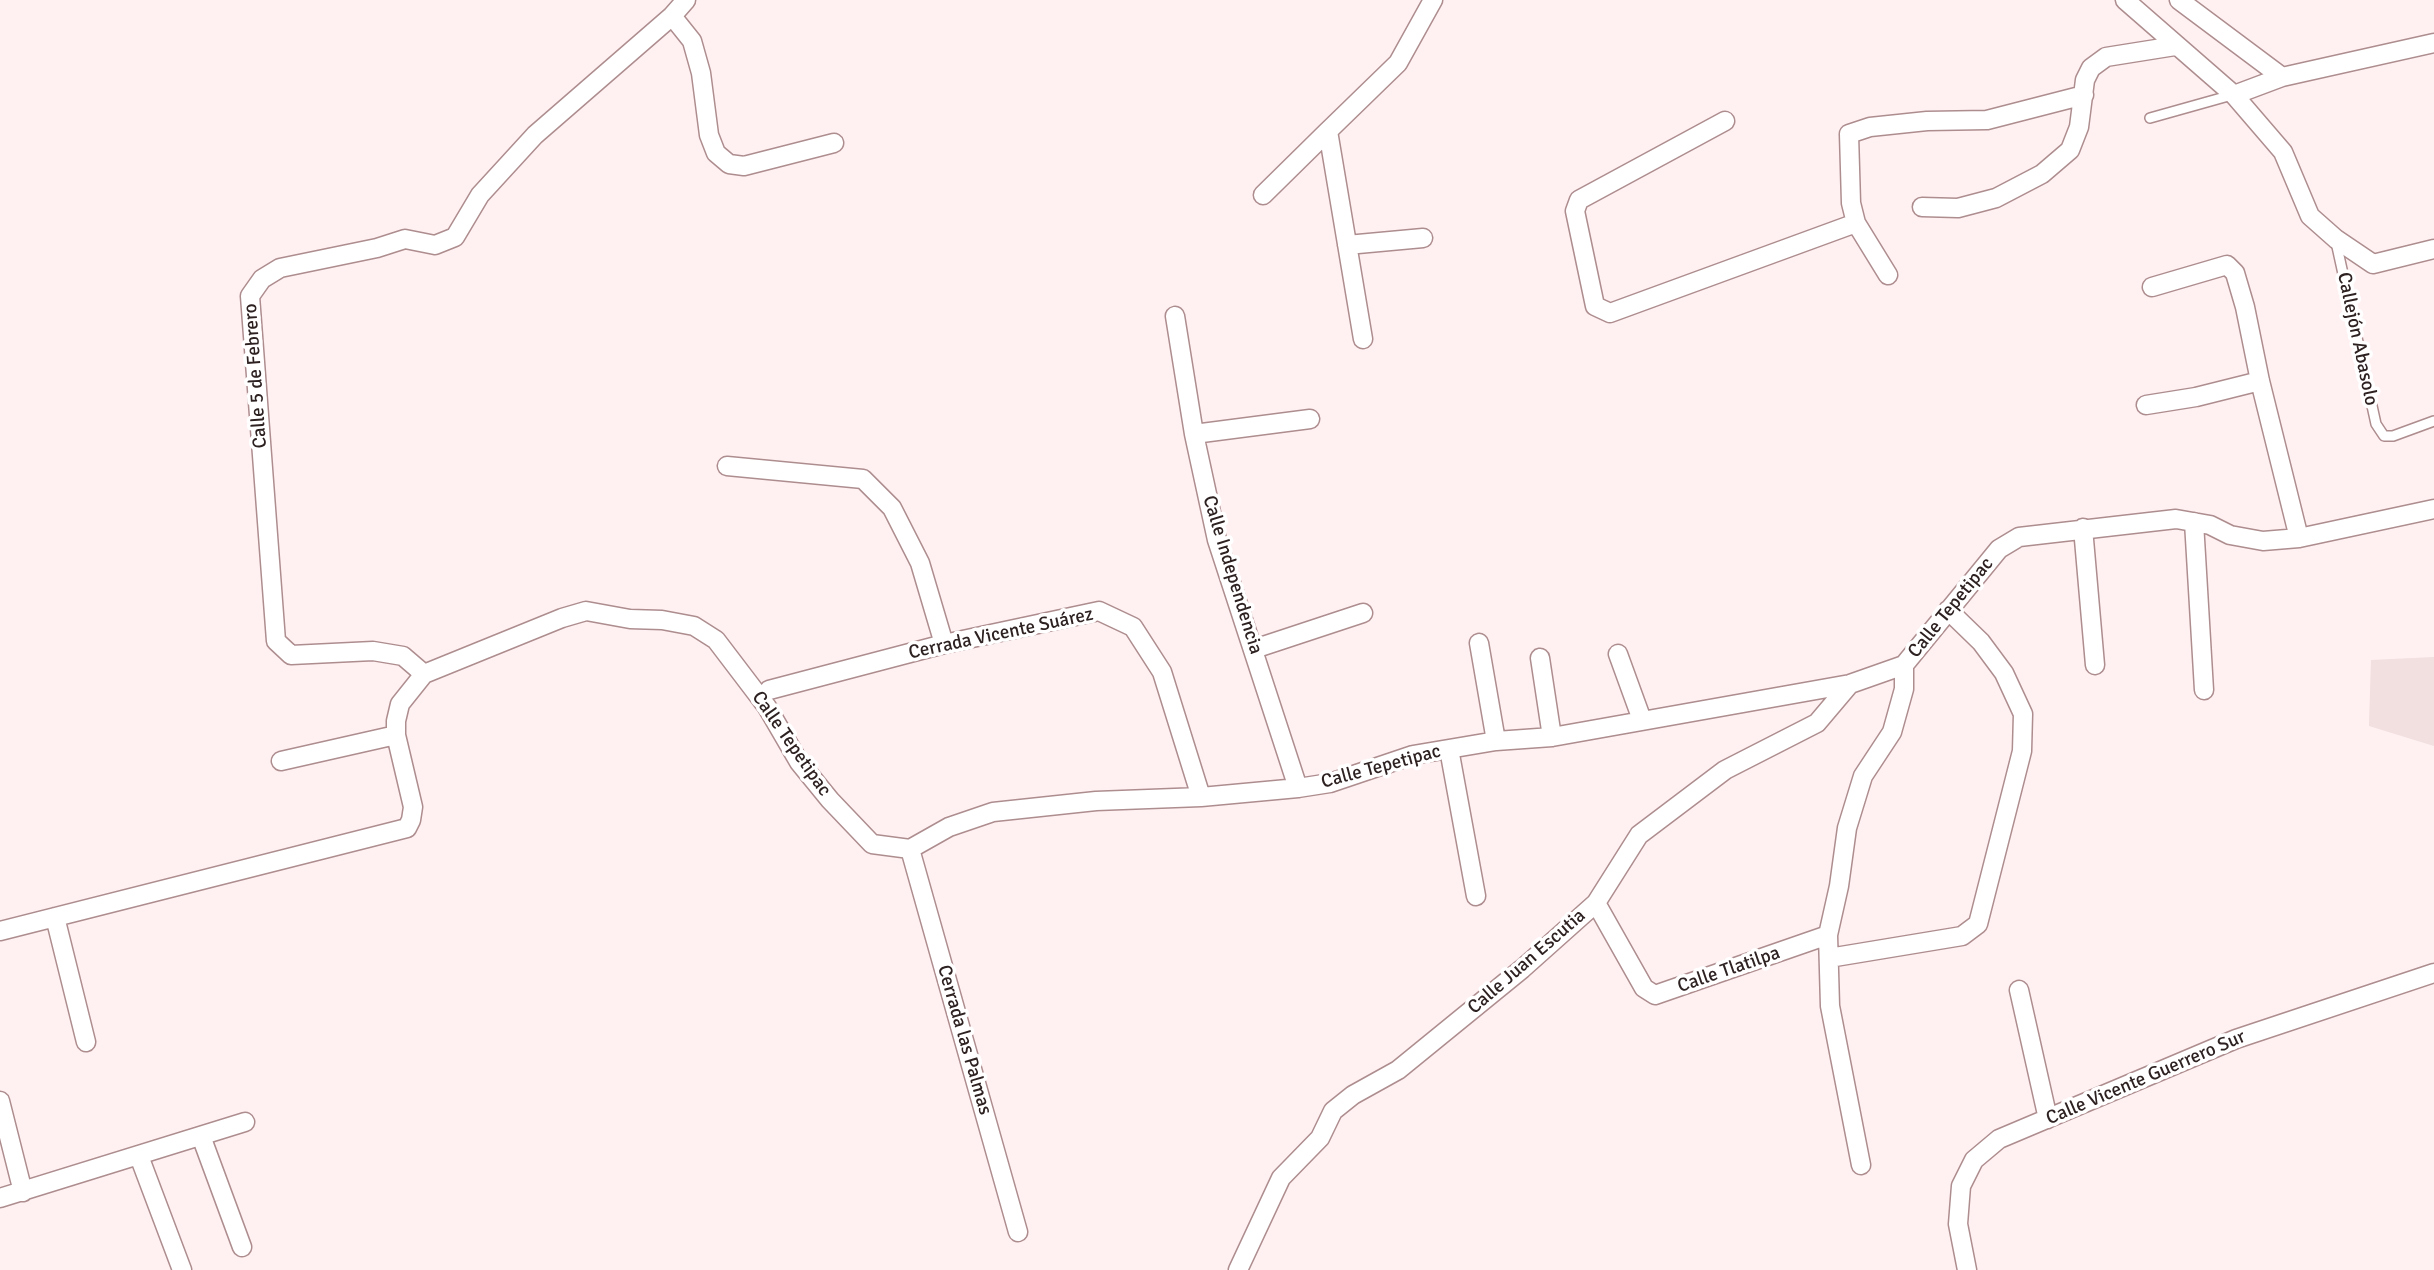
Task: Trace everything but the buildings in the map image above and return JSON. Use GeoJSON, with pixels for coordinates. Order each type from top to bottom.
{"type":"FeatureCollection","features":[{"type":"Feature","properties":{"kind":"street","name":"Calle 5 de Febrero"},"geometry":{"type":"LineString","coordinates":[[424,674],[403,656],[373,651],[291,655],[276,641],[250,296],[262,279],[280,268],[405,239],[435,245],[455,237],[480,195],[535,135],[672,16],[686,0]]}},
{"type":"Feature","properties":{"kind":"street"},"geometry":{"type":"LineString","coordinates":[[1264,195],[1398,63],[1433,0]]}},
{"type":"Feature","properties":{"kind":"street"},"geometry":{"type":"LineString","coordinates":[[2125,0],[2234,95],[2283,152],[2310,216],[2336,239],[2374,264],[2434,249]]}},
{"type":"Feature","properties":{"kind":"street"},"geometry":{"type":"LineString","coordinates":[[2179,0],[2282,77]]}},
{"type":"Feature","properties":{"kind":"street"},"geometry":{"type":"LineString","coordinates":[[672,16],[692,40],[701,73],[709,135],[716,153],[729,164],[744,166],[834,144]]}},
{"type":"Feature","properties":{"kind":"street"},"geometry":{"type":"LineString","coordinates":[[2234,95],[2282,77],[2434,43]]}},
{"type":"Feature","properties":{"kind":"street"},"geometry":{"type":"LineString","coordinates":[[1923,207],[1958,208],[1996,198],[2042,174],[2070,150],[2079,127],[2085,80],[2091,68],[2106,57],[2175,46]]}},
{"type":"Feature","properties":{"kind":"street"},"geometry":{"type":"LineString","coordinates":[[1888,275],[1856,223],[1851,203],[1849,134],[1870,127],[1927,121],[1987,120],[2084,95]]}},
{"type":"Feature","properties":{"kind":"street"},"geometry":{"type":"LineString","coordinates":[[1725,121],[1579,200],[1575,211],[1595,306],[1610,313],[1856,223]]}},
{"type":"Feature","properties":{"kind":"street"},"geometry":{"type":"LineString","coordinates":[[1328,131],[1363,339]]}},
{"type":"Feature","properties":{"kind":"street"},"geometry":{"type":"LineString","coordinates":[[1347,245],[1423,238]]}},
{"type":"Feature","properties":{"kind":"street"},"geometry":{"type":"LineString","coordinates":[[2152,287],[2227,265],[2235,273],[2300,538]]}},
{"type":"Feature","properties":{"kind":"street","name":"Calle Independencia"},"geometry":{"type":"LineString","coordinates":[[1175,316],[1194,434],[1217,540],[1298,788]]}},
{"type":"Feature","properties":{"kind":"street"},"geometry":{"type":"LineString","coordinates":[[2146,405],[2196,397],[2260,381]]}},
{"type":"Feature","properties":{"kind":"street"},"geometry":{"type":"LineString","coordinates":[[1194,434],[1310,419]]}},
{"type":"Feature","properties":{"kind":"street"},"geometry":{"type":"LineString","coordinates":[[727,466],[863,479],[892,508],[920,563],[944,644]]}},
{"type":"Feature","properties":{"kind":"street","name":"Calle Tepetipac"},"geometry":{"type":"LineString","coordinates":[[424,674],[562,618],[586,611],[694,626],[716,640],[767,707],[799,762],[830,800],[872,844],[910,849],[949,827],[993,812],[1298,788],[1330,783],[1413,755],[1449,748],[1552,737],[1850,684],[1904,665],[1999,549],[2019,537],[2176,519],[2210,525],[2230,535],[2263,541],[2300,538],[2434,509]]}},
{"type":"Feature","properties":{"kind":"street"},"geometry":{"type":"LineString","coordinates":[[2194,522],[2204,690]]}},
{"type":"Feature","properties":{"kind":"street"},"geometry":{"type":"LineString","coordinates":[[2083,528],[2095,664]]}},
{"type":"Feature","properties":{"kind":"street"},"geometry":{"type":"LineString","coordinates":[[1829,958],[1962,936],[1978,924],[2022,751],[2023,714],[2004,673],[1981,642],[1948,610]]}},
{"type":"Feature","properties":{"kind":"street","name":"Cerrada Vicente Suárez"},"geometry":{"type":"LineString","coordinates":[[769,690],[944,644],[1099,611],[1133,626],[1162,672],[1201,797]]}},
{"type":"Feature","properties":{"kind":"street"},"geometry":{"type":"LineString","coordinates":[[1254,649],[1363,613]]}},
{"type":"Feature","properties":{"kind":"street"},"geometry":{"type":"LineString","coordinates":[[1479,643],[1496,741]]}},
{"type":"Feature","properties":{"kind":"street"},"geometry":{"type":"LineString","coordinates":[[1618,654],[1642,720]]}},
{"type":"Feature","properties":{"kind":"street"},"geometry":{"type":"LineString","coordinates":[[1540,658],[1552,737]]}},
{"type":"Feature","properties":{"kind":"street"},"geometry":{"type":"LineString","coordinates":[[1861,1165],[1830,1006],[1828,935],[1839,886],[1847,828],[1863,776],[1892,732],[1904,689],[1904,665]]}},
{"type":"Feature","properties":{"kind":"street"},"geometry":{"type":"LineString","coordinates":[[0,931],[407,828],[413,807],[396,735],[400,704],[424,674]]}},
{"type":"Feature","properties":{"kind":"street","name":"Calle Juan Escutia"},"geometry":{"type":"LineString","coordinates":[[1238,1270],[1281,1178],[1320,1138],[1333,1111],[1353,1095],[1398,1070],[1522,970],[1596,903],[1639,835],[1725,770],[1817,723],[1850,684]]}},
{"type":"Feature","properties":{"kind":"street"},"geometry":{"type":"LineString","coordinates":[[281,761],[396,735]]}},
{"type":"Feature","properties":{"kind":"street"},"geometry":{"type":"LineString","coordinates":[[1449,748],[1476,896]]}},
{"type":"Feature","properties":{"kind":"street","name":"Cerrada las Palmas"},"geometry":{"type":"LineString","coordinates":[[910,849],[1018,1231]]}},
{"type":"Feature","properties":{"kind":"street","name":"Calle Tlatilpa"},"geometry":{"type":"LineString","coordinates":[[1596,903],[1644,988],[1656,995],[1828,935]]}},
{"type":"Feature","properties":{"kind":"street"},"geometry":{"type":"LineString","coordinates":[[55,917],[86,1042]]}},
{"type":"Feature","properties":{"kind":"street","name":"Calle Vicente Guerrero Sur"},"geometry":{"type":"LineString","coordinates":[[1967,1270],[1958,1224],[1961,1186],[1974,1160],[1999,1139],[2236,1039],[2434,973]]}},
{"type":"Feature","properties":{"kind":"street"},"geometry":{"type":"LineString","coordinates":[[2019,990],[2048,1119]]}},
{"type":"Feature","properties":{"kind":"street"},"geometry":{"type":"LineString","coordinates":[[0,1101],[23,1192]]}},
{"type":"Feature","properties":{"kind":"street"},"geometry":{"type":"LineString","coordinates":[[0,1198],[245,1122]]}},
{"type":"Feature","properties":{"kind":"street"},"geometry":{"type":"LineString","coordinates":[[201,1136],[242,1247]]}},
{"type":"Feature","properties":{"kind":"street"},"geometry":{"type":"LineString","coordinates":[[139,1156],[181,1270]]}},
{"type":"Feature","properties":{"kind":"lane"},"geometry":{"type":"LineString","coordinates":[[2150,118],[2234,95]]}},
{"type":"Feature","properties":{"kind":"lane","name":"Callejón Abasolo"},"geometry":{"type":"LineString","coordinates":[[2336,239],[2375,424],[2384,436],[2393,436],[2434,421]]}},
{"type":"Feature","properties":{"kind":"shaded area"},"geometry":{"type":"Polygon","coordinates":[[[2434,657],[2434,746],[2369,726],[2371,660],[2434,657]]]}}]}
